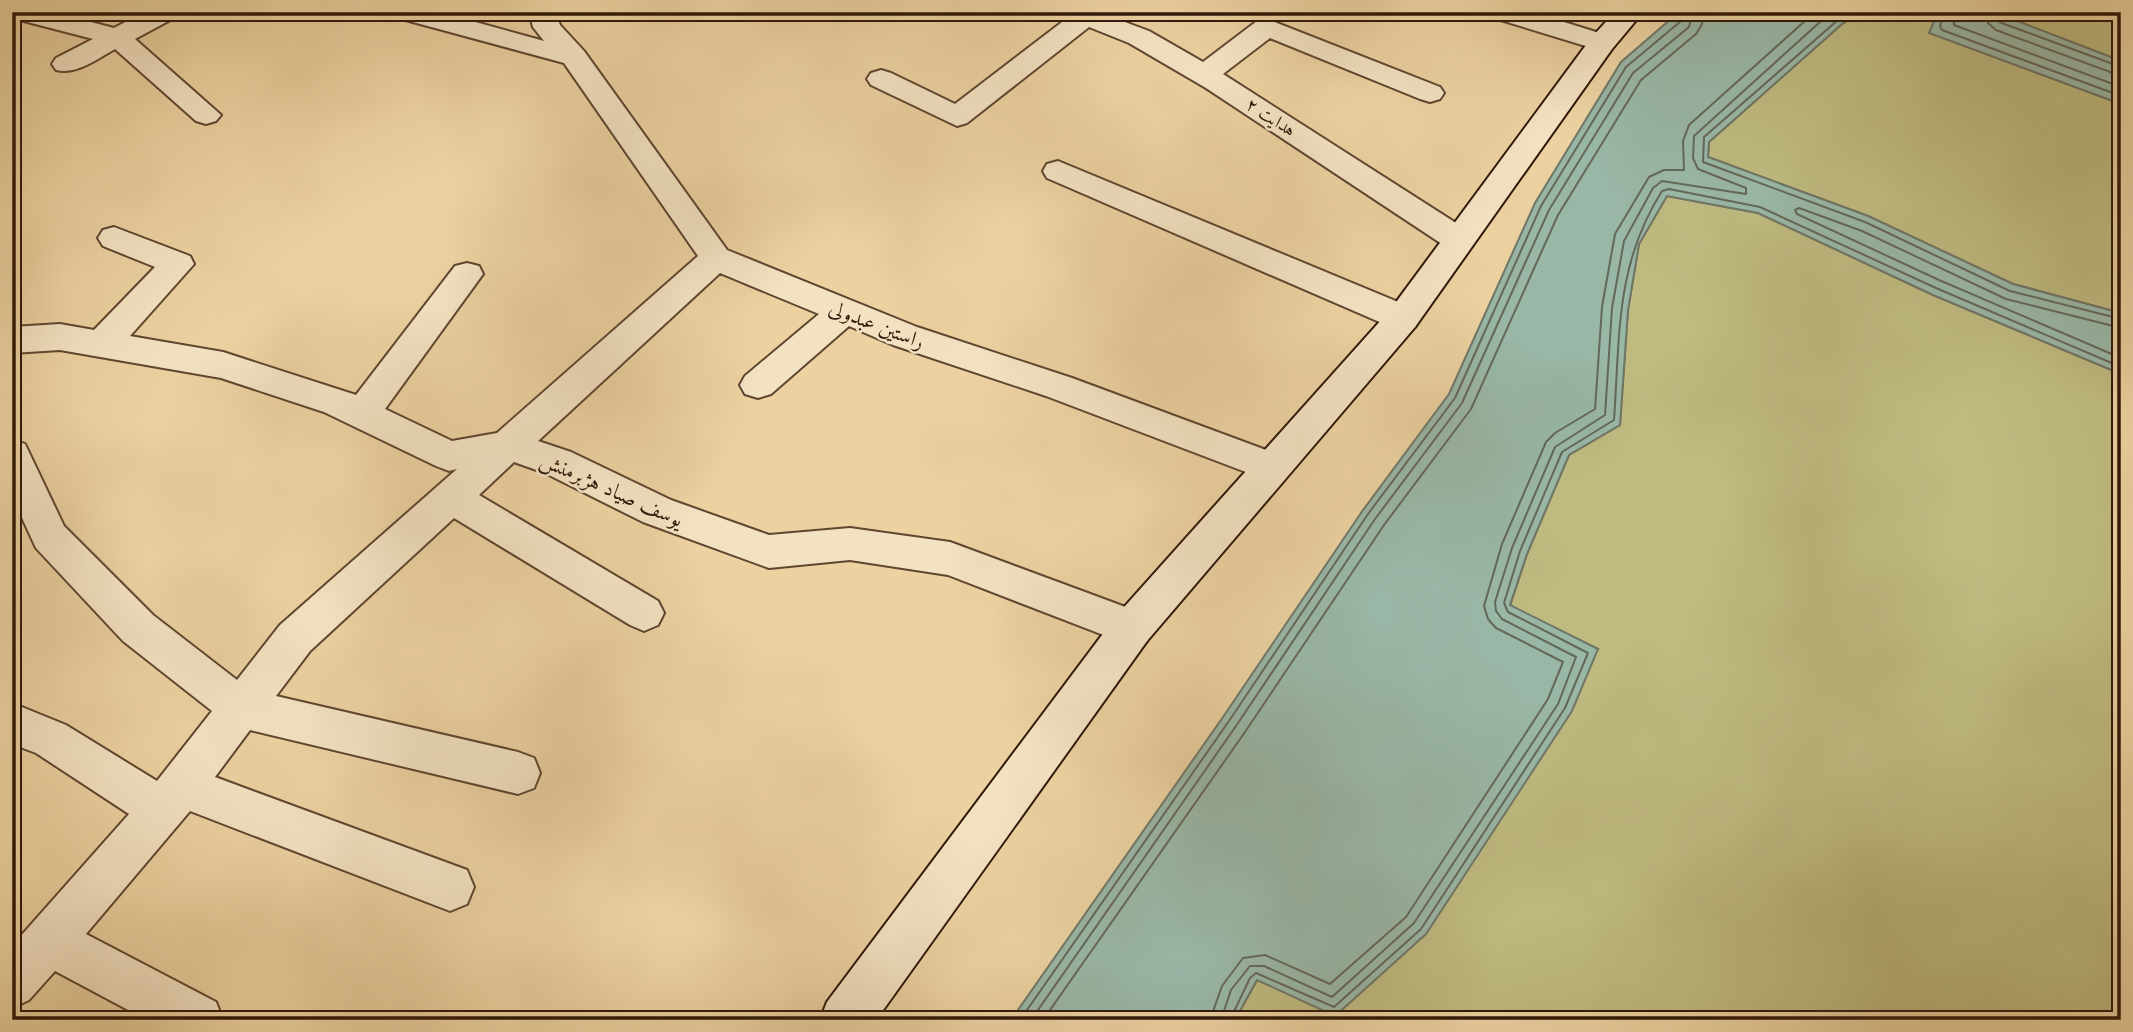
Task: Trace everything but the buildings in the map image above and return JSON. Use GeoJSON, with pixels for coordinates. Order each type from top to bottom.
{"type":"FeatureCollection","features":[{"type":"Feature","properties":{"kind":"street"},"geometry":{"type":"LineString","coordinates":[[19,12],[117,37],[206,115]]}},
{"type":"Feature","properties":{"kind":"street"},"geometry":{"type":"LineString","coordinates":[[66,64],[165,12]]}},
{"type":"Feature","properties":{"kind":"street"},"geometry":{"type":"LineString","coordinates":[[407,12],[574,57]]}},
{"type":"Feature","properties":{"kind":"street"},"geometry":{"type":"LineString","coordinates":[[12,983],[173,798],[295,638],[716,258],[660,183],[574,57],[547,27],[541,12]]}},
{"type":"Feature","properties":{"kind":"street"},"geometry":{"type":"LineString","coordinates":[[845,1020],[1132,628],[1403,318],[1602,43],[1630,12]]}},
{"type":"Feature","properties":{"kind":"street"},"geometry":{"type":"LineString","coordinates":[[881,79],[957,117],[1079,14]]}},
{"type":"Feature","properties":{"kind":"street","name":"هدایت ۲"},"geometry":{"type":"LineString","coordinates":[[1079,14],[1139,37],[1204,75],[1460,240]]}},
{"type":"Feature","properties":{"kind":"street"},"geometry":{"type":"LineString","coordinates":[[1501,14],[1602,43]]}},
{"type":"Feature","properties":{"kind":"street"},"geometry":{"type":"LineString","coordinates":[[1204,75],[1267,27],[1430,93]]}},
{"type":"Feature","properties":{"kind":"street"},"geometry":{"type":"LineString","coordinates":[[1058,171],[1403,318]]}},
{"type":"Feature","properties":{"kind":"street"},"geometry":{"type":"LineString","coordinates":[[102,344],[178,264],[114,238]]}},
{"type":"Feature","properties":{"kind":"street","name":"راستین عبدولی"},"geometry":{"type":"LineString","coordinates":[[716,258],[905,336],[1059,387],[1272,467]]}},
{"type":"Feature","properties":{"kind":"street"},"geometry":{"type":"LineString","coordinates":[[362,414],[467,274]]}},
{"type":"Feature","properties":{"kind":"street"},"geometry":{"type":"LineString","coordinates":[[758,385],[845,311]]}},
{"type":"Feature","properties":{"kind":"street","name":"یوسف صیاد هژبرمنش"},"geometry":{"type":"LineString","coordinates":[[12,340],[60,337],[223,365],[337,402],[449,456],[508,446],[558,462],[657,511],[769,552],[850,544],[950,559],[1132,628]]}},
{"type":"Feature","properties":{"kind":"street"},"geometry":{"type":"LineString","coordinates":[[12,454],[50,537],[138,628],[241,708],[519,773]]}},
{"type":"Feature","properties":{"kind":"street"},"geometry":{"type":"LineString","coordinates":[[451,497],[644,613]]}},
{"type":"Feature","properties":{"kind":"street"},"geometry":{"type":"LineString","coordinates":[[12,723],[173,798],[450,887]]}},
{"type":"Feature","properties":{"kind":"street"},"geometry":{"type":"LineString","coordinates":[[49,941],[198,1020]]}},
{"type":"Feature","properties":{"kind":"shaded area"},"geometry":{"type":"Polygon","coordinates":[[[1860,12],[1938,12],[1930,33],[2121,104],[2121,313],[2013,284],[1868,216],[1708,157],[1709,142],[1842,24],[1860,12]]]}},
{"type":"Feature","properties":{"kind":"shaded area"},"geometry":{"type":"Polygon","coordinates":[[[1965,12],[2121,12],[2121,61],[1999,14],[1965,12]]]}},
{"type":"Feature","properties":{"kind":"shaded area"},"geometry":{"type":"Polygon","coordinates":[[[1667,196],[1758,213],[1933,295],[2121,374],[2121,1020],[1235,1020],[1257,980],[1598,649],[1510,606],[1527,554],[1569,455],[1620,425],[1628,310],[1639,244],[1667,196]]]}},
{"type":"Feature","properties":{"kind":"water"},"geometry":{"type":"Polygon","coordinates":[[[1679,12],[1860,12],[1842,24],[1709,142],[1708,157],[1868,216],[2013,284],[2121,313],[2121,374],[1933,295],[1758,213],[1667,196],[1639,244],[1628,310],[1620,425],[1569,455],[1527,554],[1510,605],[1598,649],[1572,711],[1426,934],[1335,1016],[1257,980],[1235,1020],[1011,1020],[1223,717],[1363,510],[1449,394],[1535,203],[1621,62],[1679,12]]]}},
{"type":"Feature","properties":{"kind":"water"},"geometry":{"type":"Polygon","coordinates":[[[1938,12],[1999,14],[2121,61],[2121,104],[1929,33],[1938,12]]]}}]}
